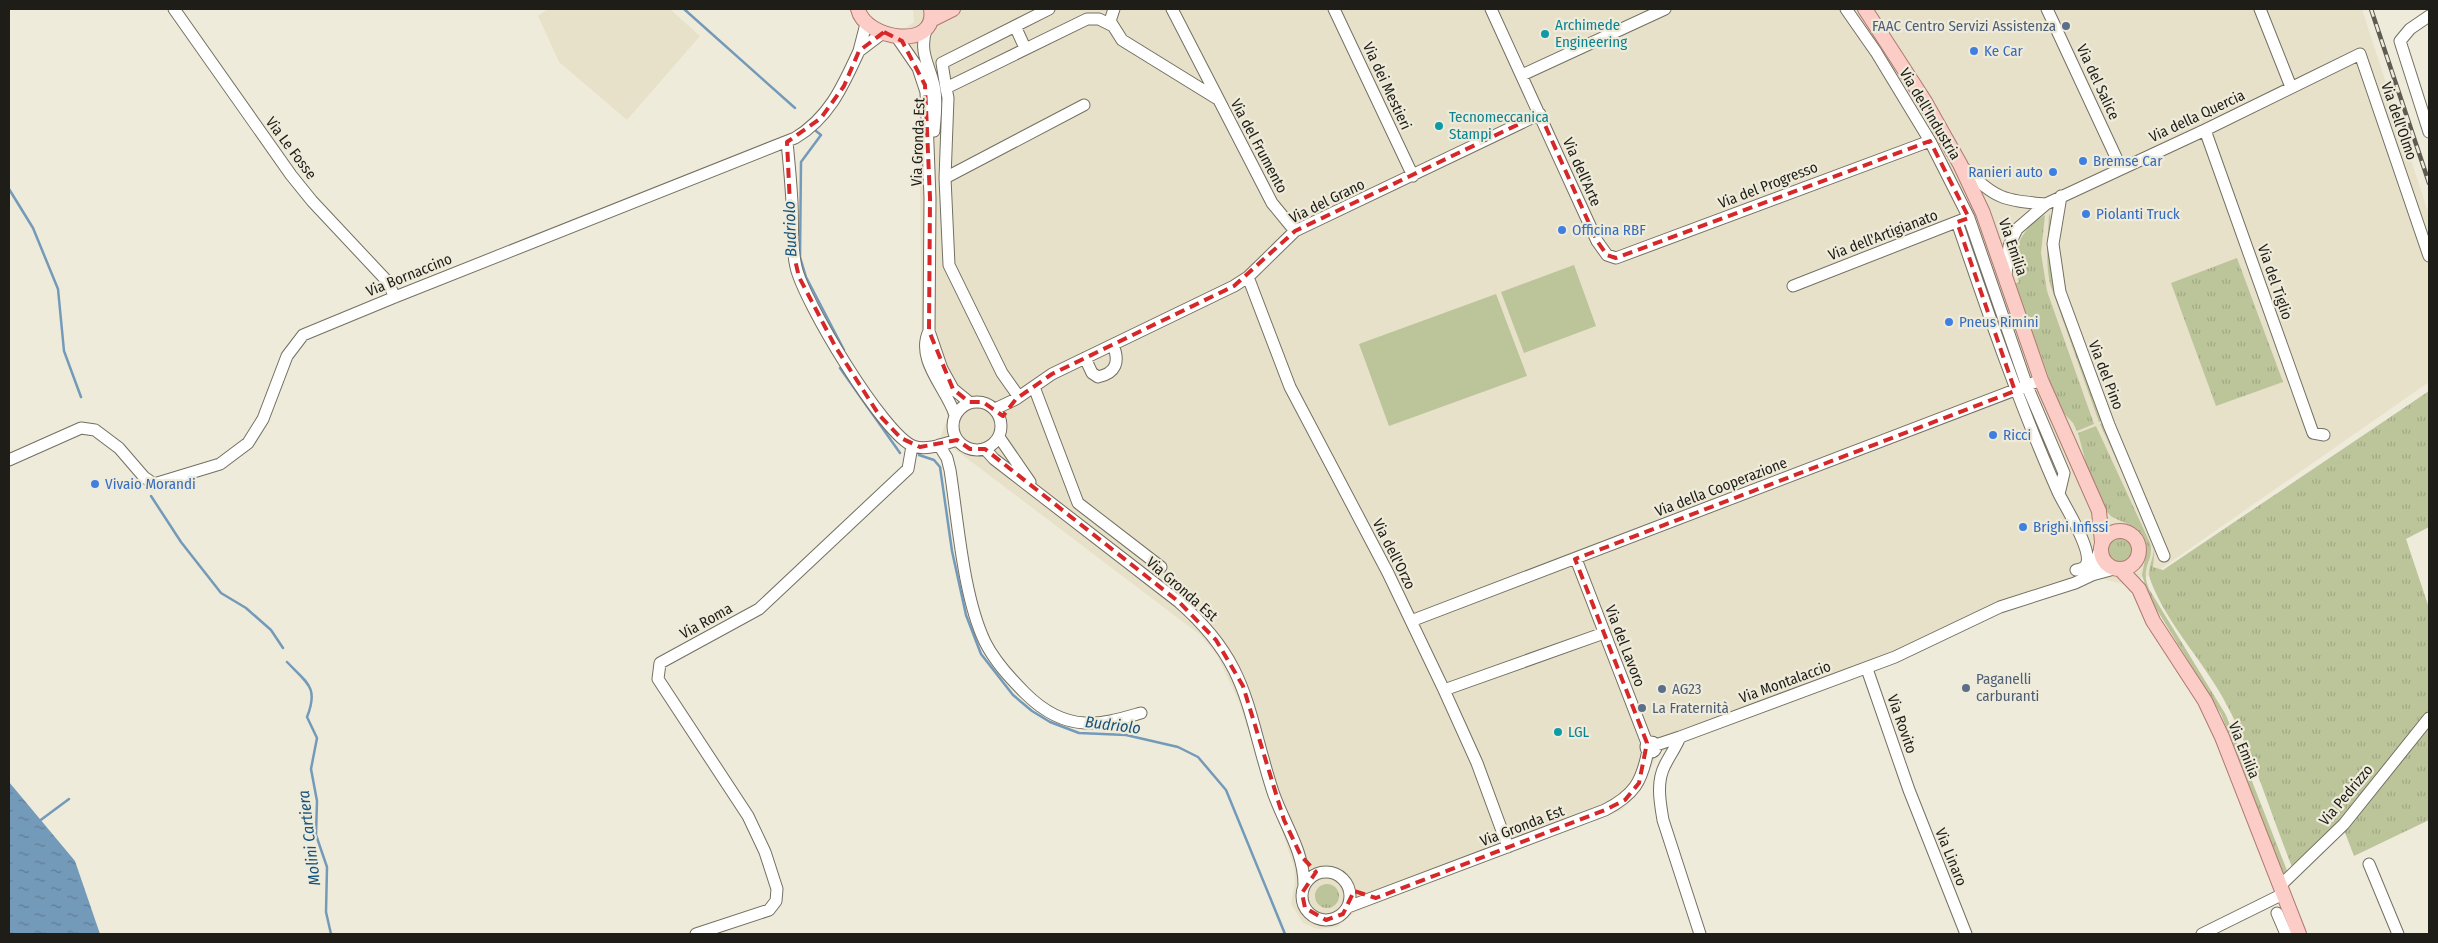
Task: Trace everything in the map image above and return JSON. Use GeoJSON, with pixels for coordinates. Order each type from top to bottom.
{"type":"FeatureCollection","features":[{"type":"Feature","properties":{"kind":"main road"},"geometry":{"type":"LineString","coordinates":[[860,14],[871,28],[907,37],[929,19],[953,9]]}},
{"type":"Feature","properties":{"kind":"main road","name":"Via Emilia"},"geometry":{"type":"LineString","coordinates":[[1864,9],[1924,100],[1960,164],[1983,213],[2041,380],[2099,511],[2104,561],[2118,569],[2139,589]]}},
{"type":"Feature","properties":{"kind":"main road","name":"Via Emilia"},"geometry":{"type":"LineString","coordinates":[[2099,511],[2136,539],[2139,552],[2137,559],[2139,589],[2153,620],[2205,701],[2222,737],[2299,934]]}},
{"type":"Feature","properties":{"kind":"main road"},"geometry":{"type":"LineString","coordinates":[[2101,545],[2112,532],[2125,532]]}},
{"type":"Feature","properties":{"kind":"main road"},"geometry":{"type":"LineString","coordinates":[[2118,569],[2128,568],[2137,559]]}},
{"type":"Feature","properties":{"kind":"street","name":"Via Le Fosse"},"geometry":{"type":"LineString","coordinates":[[174,9],[291,175],[312,201],[387,282],[394,297]]}},
{"type":"Feature","properties":{"kind":"street"},"geometry":{"type":"LineString","coordinates":[[1017,398],[1002,373],[949,265],[945,178],[948,98],[942,63],[1049,9]]}},
{"type":"Feature","properties":{"kind":"street"},"geometry":{"type":"LineString","coordinates":[[1113,26],[1110,21],[1114,9]]}},
{"type":"Feature","properties":{"kind":"street","name":"Via del Frumento"},"geometry":{"type":"LineString","coordinates":[[1172,9],[1216,98],[1272,203],[1295,232]]}},
{"type":"Feature","properties":{"kind":"street","name":"Via dei Mestieri"},"geometry":{"type":"LineString","coordinates":[[1334,9],[1413,176]]}},
{"type":"Feature","properties":{"kind":"street","name":"Via dell'Arte"},"geometry":{"type":"LineString","coordinates":[[1491,9],[1597,241],[1608,256],[1616,258]]}},
{"type":"Feature","properties":{"kind":"street"},"geometry":{"type":"LineString","coordinates":[[1522,75],[1665,9]]}},
{"type":"Feature","properties":{"kind":"street","name":"Via dell'Industria"},"geometry":{"type":"LineString","coordinates":[[1846,9],[1876,52],[1930,141],[1969,218],[2026,386],[2064,473],[2059,494]]}},
{"type":"Feature","properties":{"kind":"street","name":"Via del Salice"},"geometry":{"type":"LineString","coordinates":[[2047,9],[2122,168]]}},
{"type":"Feature","properties":{"kind":"street"},"geometry":{"type":"LineString","coordinates":[[2260,9],[2291,87]]}},
{"type":"Feature","properties":{"kind":"street","name":"Via Bornaccino"},"geometry":{"type":"LineString","coordinates":[[9,460],[81,428],[94,430],[119,448],[144,477],[154,484],[220,464],[248,443],[263,419],[288,356],[303,335],[394,297],[787,142],[809,129],[828,110],[844,86],[859,51],[860,14]]}},
{"type":"Feature","properties":{"kind":"street"},"geometry":{"type":"LineString","coordinates":[[2429,16],[2410,29],[2400,41],[2429,132]]}},
{"type":"Feature","properties":{"kind":"street","name":"Via Gronda Est"},"geometry":{"type":"LineString","coordinates":[[929,19],[922,46],[924,58],[935,89],[936,103],[930,198]]}},
{"type":"Feature","properties":{"kind":"street"},"geometry":{"type":"LineString","coordinates":[[946,88],[1087,19],[1099,20],[1113,26]]}},
{"type":"Feature","properties":{"kind":"street"},"geometry":{"type":"LineString","coordinates":[[1015,26],[1026,48]]}},
{"type":"Feature","properties":{"kind":"street","name":"Via del Frumento"},"geometry":{"type":"LineString","coordinates":[[1113,26],[1122,40],[1216,98]]}},
{"type":"Feature","properties":{"kind":"street","name":"Via Bornaccino"},"geometry":{"type":"LineString","coordinates":[[859,51],[890,34]]}},
{"type":"Feature","properties":{"kind":"street","name":"Via Gronda Est"},"geometry":{"type":"LineString","coordinates":[[890,34],[918,68],[925,85],[930,198],[930,331],[926,348],[933,374],[952,405],[955,415],[953,428],[957,440],[970,449],[985,449],[994,459],[1179,602],[1199,620],[1216,640],[1231,662],[1243,686],[1273,792],[1301,856],[1304,885],[1302,893],[1305,908],[1318,919],[1334,919],[1348,907],[1605,810],[1625,800],[1639,782],[1650,746]]}},
{"type":"Feature","properties":{"kind":"street"},"geometry":{"type":"LineString","coordinates":[[1876,52],[1888,44]]}},
{"type":"Feature","properties":{"kind":"street","name":"Via della Quercia"},"geometry":{"type":"LineString","coordinates":[[2006,275],[2008,246],[2017,229],[2046,204],[2205,130],[2360,54]]}},
{"type":"Feature","properties":{"kind":"street","name":"Via dell'Olmo"},"geometry":{"type":"LineString","coordinates":[[2360,54],[2429,256]]}},
{"type":"Feature","properties":{"kind":"street"},"geometry":{"type":"LineString","coordinates":[[945,178],[1084,105]]}},
{"type":"Feature","properties":{"kind":"street","name":"Via del Grano"},"geometry":{"type":"LineString","coordinates":[[998,414],[1017,398],[1052,374],[1215,297],[1248,277],[1295,232],[1540,114]]}},
{"type":"Feature","properties":{"kind":"street","name":"Via del Tiglio"},"geometry":{"type":"LineString","coordinates":[[2205,130],[2313,433],[2324,435]]}},
{"type":"Feature","properties":{"kind":"street","name":"Via del Progresso"},"geometry":{"type":"LineString","coordinates":[[1616,258],[1930,141]]}},
{"type":"Feature","properties":{"kind":"street"},"geometry":{"type":"LineString","coordinates":[[787,142],[792,247],[796,269],[835,346],[880,415],[901,438],[912,446],[920,448],[957,440]]}},
{"type":"Feature","properties":{"kind":"street"},"geometry":{"type":"LineString","coordinates":[[1960,164],[1986,189],[2007,200],[2046,204]]}},
{"type":"Feature","properties":{"kind":"street","name":"Via del Pino"},"geometry":{"type":"LineString","coordinates":[[2062,196],[2053,244],[2060,292],[2109,425],[2164,556]]}},
{"type":"Feature","properties":{"kind":"street","name":"Via dell'Artigianato"},"geometry":{"type":"LineString","coordinates":[[1793,286],[1983,213]]}},
{"type":"Feature","properties":{"kind":"street"},"geometry":{"type":"LineString","coordinates":[[1957,222],[2015,391],[2059,494],[2087,551],[2088,559],[2084,568],[2076,570]]}},
{"type":"Feature","properties":{"kind":"street","name":"Via dell'Orzo"},"geometry":{"type":"LineString","coordinates":[[1248,277],[1290,387],[1411,621],[1444,690],[1477,763],[1508,847]]}},
{"type":"Feature","properties":{"kind":"street"},"geometry":{"type":"LineString","coordinates":[[1982,294],[1994,290]]}},
{"type":"Feature","properties":{"kind":"street","name":"Via Gronda Est"},"geometry":{"type":"LineString","coordinates":[[930,331],[942,369],[953,389],[969,402],[983,402],[998,414]]}},
{"type":"Feature","properties":{"kind":"street"},"geometry":{"type":"LineString","coordinates":[[2000,347],[2012,342]]}},
{"type":"Feature","properties":{"kind":"street"},"geometry":{"type":"LineString","coordinates":[[1085,358],[1092,373],[1098,377],[1106,375],[1114,369],[1117,363],[1117,355],[1113,345]]}},
{"type":"Feature","properties":{"kind":"street","name":"Via della Cooperazione"},"geometry":{"type":"LineString","coordinates":[[1411,621],[2041,380]]}},
{"type":"Feature","properties":{"kind":"street"},"geometry":{"type":"LineString","coordinates":[[1034,387],[1078,503],[1161,567]]}},
{"type":"Feature","properties":{"kind":"street"},"geometry":{"type":"LineString","coordinates":[[955,415],[969,402]]}},
{"type":"Feature","properties":{"kind":"street"},"geometry":{"type":"LineString","coordinates":[[985,449],[999,437],[998,414]]}},
{"type":"Feature","properties":{"kind":"street"},"geometry":{"type":"LineString","coordinates":[[2036,440],[2047,434]]}},
{"type":"Feature","properties":{"kind":"street","name":"Via Gronda Est"},"geometry":{"type":"LineString","coordinates":[[999,437],[1037,492]]}},
{"type":"Feature","properties":{"kind":"street"},"geometry":{"type":"LineString","coordinates":[[939,445],[947,458],[950,470],[965,570],[979,626],[992,655],[1009,677],[1034,702],[1061,719],[1092,722],[1141,713]]}},
{"type":"Feature","properties":{"kind":"street","name":"Via Roma"},"geometry":{"type":"LineString","coordinates":[[696,934],[758,915],[776,901],[777,889],[765,852],[748,816],[658,679],[657,668],[660,664],[759,609],[908,469],[912,446]]}},
{"type":"Feature","properties":{"kind":"street"},"geometry":{"type":"LineString","coordinates":[[2092,574],[2101,545]]}},
{"type":"Feature","properties":{"kind":"street","name":"Via del Lavoro"},"geometry":{"type":"LineString","coordinates":[[1576,559],[1650,746]]}},
{"type":"Feature","properties":{"kind":"street","name":"Via Montalaccio"},"geometry":{"type":"LineString","coordinates":[[1680,737],[1923,645],[2000,607],[2075,583],[2092,574],[2118,569]]}},
{"type":"Feature","properties":{"kind":"street"},"geometry":{"type":"LineString","coordinates":[[1444,690],[1604,633]]}},
{"type":"Feature","properties":{"kind":"street","name":"Via Rovito"},"geometry":{"type":"LineString","coordinates":[[1866,668],[1909,790]]}},
{"type":"Feature","properties":{"kind":"street","name":"Via Pedrizzo"},"geometry":{"type":"LineString","coordinates":[[2281,890],[2344,824],[2429,718]]}},
{"type":"Feature","properties":{"kind":"street"},"geometry":{"type":"LineString","coordinates":[[1650,746],[1680,737]]}},
{"type":"Feature","properties":{"kind":"street"},"geometry":{"type":"LineString","coordinates":[[1680,737],[1664,765],[1661,777],[1660,800],[1664,820],[1700,934]]}},
{"type":"Feature","properties":{"kind":"street","name":"Via Linaro"},"geometry":{"type":"LineString","coordinates":[[1909,790],[1966,934]]}},
{"type":"Feature","properties":{"kind":"street","name":"Via Gronda Est"},"geometry":{"type":"LineString","coordinates":[[1301,856],[1318,873]]}},
{"type":"Feature","properties":{"kind":"street"},"geometry":{"type":"LineString","coordinates":[[2369,864],[2398,934]]}},
{"type":"Feature","properties":{"kind":"street"},"geometry":{"type":"LineString","coordinates":[[1304,885],[1318,873],[1334,872],[1350,888],[1376,898]]}},
{"type":"Feature","properties":{"kind":"street"},"geometry":{"type":"LineString","coordinates":[[1348,907],[1351,894],[1350,888]]}},
{"type":"Feature","properties":{"kind":"street"},"geometry":{"type":"LineString","coordinates":[[2207,933],[2281,890]]}},
{"type":"Feature","properties":{"kind":"street"},"geometry":{"type":"LineString","coordinates":[[2277,914],[2286,934]]}},
{"type":"Feature","properties":{"kind":"highlighted area"},"geometry":{"type":"Polygon","coordinates":[[[884,32],[902,41],[925,85],[930,198],[929,331],[953,389],[969,402],[983,402],[1003,416],[1016,399],[1052,374],[1234,286],[1295,231],[1540,114],[1597,241],[1607,255],[1616,258],[1930,141],[1969,218],[1957,222],[2015,391],[1575,559],[1647,743],[1639,783],[1625,800],[1605,810],[1376,898],[1354,891],[1343,914],[1326,920],[1305,908],[1302,893],[1316,872],[1301,856],[1284,820],[1243,686],[1216,640],[1179,602],[985,449],[970,449],[957,440],[920,447],[901,438],[879,415],[835,346],[799,277],[792,247],[787,142],[821,118],[844,86],[859,51],[884,32]]]}},
{"type":"Feature","properties":{"kind":"shaded area"},"geometry":{"type":"Polygon","coordinates":[[[548,9],[670,9],[700,36],[627,120],[559,62],[538,16],[548,9]]]}},
{"type":"Feature","properties":{"kind":"shaded area"},"geometry":{"type":"Polygon","coordinates":[[[913,9],[2362,9],[2429,215],[2429,382],[2152,575],[2123,584],[2099,578],[1990,614],[1916,653],[1660,752],[1633,798],[1622,810],[1355,912],[1337,927],[1317,929],[1303,923],[1291,904],[1295,881],[1294,867],[1238,700],[1217,655],[1199,634],[940,438],[947,420],[947,409],[922,365],[919,90],[915,69],[893,37],[914,22],[913,9]]]}},
{"type":"Feature","properties":{"kind":"green space"},"geometry":{"type":"Polygon","coordinates":[[[2049,214],[2051,219],[2049,233],[2053,285],[2102,421],[2099,422],[2050,284],[2047,257],[2049,214]]]}},
{"type":"Feature","properties":{"kind":"green space"},"geometry":{"type":"Polygon","coordinates":[[[2045,215],[2041,253],[2047,291],[2094,424],[2077,431],[2073,423],[2060,409],[2015,284],[2019,282],[2015,262],[2019,244],[2028,228],[2045,215]]]}},
{"type":"Feature","properties":{"kind":"green space"},"geometry":{"type":"Polygon","coordinates":[[[2237,258],[2283,382],[2216,406],[2171,283],[2237,258]]]}},
{"type":"Feature","properties":{"kind":"green space"},"geometry":{"type":"Polygon","coordinates":[[[1574,265],[1596,326],[1524,353],[1501,292],[1574,265]]]}},
{"type":"Feature","properties":{"kind":"green space"},"geometry":{"type":"Polygon","coordinates":[[[1496,294],[1527,376],[1389,426],[1359,344],[1496,294]]]}},
{"type":"Feature","properties":{"kind":"green space"},"geometry":{"type":"Polygon","coordinates":[[[2429,391],[2429,527],[2406,539],[2429,608],[2429,710],[2341,819],[2292,867],[2252,760],[2233,718],[2214,683],[2165,611],[2150,579],[2154,542],[2100,424],[2102,423],[2155,543],[2153,567],[2163,570],[2429,391]]]}},
{"type":"Feature","properties":{"kind":"green space"},"geometry":{"type":"Polygon","coordinates":[[[2096,426],[2150,543],[2151,555],[2146,569],[2146,581],[2149,589],[2226,715],[2288,873],[2283,873],[2221,714],[2149,597],[2142,575],[2147,548],[2145,540],[2132,526],[2112,517],[2107,512],[2084,464],[2086,463],[2078,433],[2096,426]]]}},
{"type":"Feature","properties":{"kind":"green space"},"geometry":{"type":"Polygon","coordinates":[[[2120,535],[2130,539],[2134,549],[2130,559],[2120,563],[2110,559],[2106,549],[2110,539],[2120,535]]]}},
{"type":"Feature","properties":{"kind":"green space"},"geometry":{"type":"Polygon","coordinates":[[[2429,723],[2429,820],[2354,856],[2344,830],[2429,723]]]}},
{"type":"Feature","properties":{"kind":"green space"},"geometry":{"type":"Polygon","coordinates":[[[1327,884],[1336,887],[1339,896],[1336,905],[1327,908],[1318,905],[1315,896],[1318,887],[1327,884]]]}},
{"type":"Feature","properties":{"kind":"water"},"geometry":{"type":"Polygon","coordinates":[[[9,782],[75,861],[100,934],[9,934],[9,782]]]}},
{"type":"Feature","properties":{"kind":"waterway","name":"Budriolo"},"geometry":{"type":"LineString","coordinates":[[684,9],[795,108]]}},
{"type":"Feature","properties":{"kind":"waterway","name":"Budriolo"},"geometry":{"type":"LineString","coordinates":[[816,131],[821,135],[801,162],[800,257],[806,277],[844,350]]}},
{"type":"Feature","properties":{"kind":"waterway","name":"Molini Cartiera"},"geometry":{"type":"LineString","coordinates":[[9,189],[33,228],[58,289],[64,351],[81,397]]}},
{"type":"Feature","properties":{"kind":"waterway","name":"Budriolo"},"geometry":{"type":"LineString","coordinates":[[840,368],[900,453]]}},
{"type":"Feature","properties":{"kind":"waterway","name":"Budriolo"},"geometry":{"type":"LineString","coordinates":[[919,455],[934,460],[940,467],[952,551],[966,615],[981,654],[1013,695],[1032,711],[1050,722],[1079,733],[1126,735],[1178,747],[1198,757],[1226,790],[1285,934]]}},
{"type":"Feature","properties":{"kind":"waterway","name":"Molini Cartiera"},"geometry":{"type":"LineString","coordinates":[[151,496],[181,542],[221,593],[246,608],[271,630],[283,648]]}},
{"type":"Feature","properties":{"kind":"waterway","name":"Molini Cartiera"},"geometry":{"type":"LineString","coordinates":[[287,662],[305,681],[311,692],[312,699],[307,717],[317,738],[311,769],[317,801],[316,835],[327,867],[326,912],[331,934]]}},
{"type":"Feature","properties":{"kind":"waterway"},"geometry":{"type":"LineString","coordinates":[[38,822],[69,799]]}},
{"type":"Feature","properties":{"kind":"railway"},"geometry":{"type":"LineString","coordinates":[[2371,9],[2429,183]]}},
{"type":"Feature","properties":{"kind":"place","name":"FAAC Centro Servizi Assistenza"},"geometry":{"type":"Point","coordinates":[2066,26]}},
{"type":"Feature","properties":{"kind":"place","name":"Archimede Engineering"},"geometry":{"type":"Point","coordinates":[1545,34]}},
{"type":"Feature","properties":{"kind":"place","name":"Ke Car"},"geometry":{"type":"Point","coordinates":[1974,51]}},
{"type":"Feature","properties":{"kind":"place","name":"Tecnomeccanica Stampi"},"geometry":{"type":"Point","coordinates":[1439,126]}},
{"type":"Feature","properties":{"kind":"place","name":"Bremse Car"},"geometry":{"type":"Point","coordinates":[2083,161]}},
{"type":"Feature","properties":{"kind":"place","name":"Ranieri auto"},"geometry":{"type":"Point","coordinates":[2053,172]}},
{"type":"Feature","properties":{"kind":"place","name":"Piolanti Truck"},"geometry":{"type":"Point","coordinates":[2086,214]}},
{"type":"Feature","properties":{"kind":"place","name":"Officina RBF"},"geometry":{"type":"Point","coordinates":[1562,230]}},
{"type":"Feature","properties":{"kind":"place","name":"Pneus Rimini"},"geometry":{"type":"Point","coordinates":[1949,322]}},
{"type":"Feature","properties":{"kind":"place","name":"Ricci"},"geometry":{"type":"Point","coordinates":[1993,435]}},
{"type":"Feature","properties":{"kind":"place","name":"Vivaio Morandi"},"geometry":{"type":"Point","coordinates":[95,484]}},
{"type":"Feature","properties":{"kind":"place","name":"Brighi Infissi"},"geometry":{"type":"Point","coordinates":[2023,527]}},
{"type":"Feature","properties":{"kind":"place","name":"Paganelli carburanti"},"geometry":{"type":"Point","coordinates":[1966,688]}},
{"type":"Feature","properties":{"kind":"place","name":"AG23"},"geometry":{"type":"Point","coordinates":[1662,689]}},
{"type":"Feature","properties":{"kind":"place","name":"La Fraternità"},"geometry":{"type":"Point","coordinates":[1642,708]}},
{"type":"Feature","properties":{"kind":"place","name":"LGL"},"geometry":{"type":"Point","coordinates":[1558,732]}}]}
